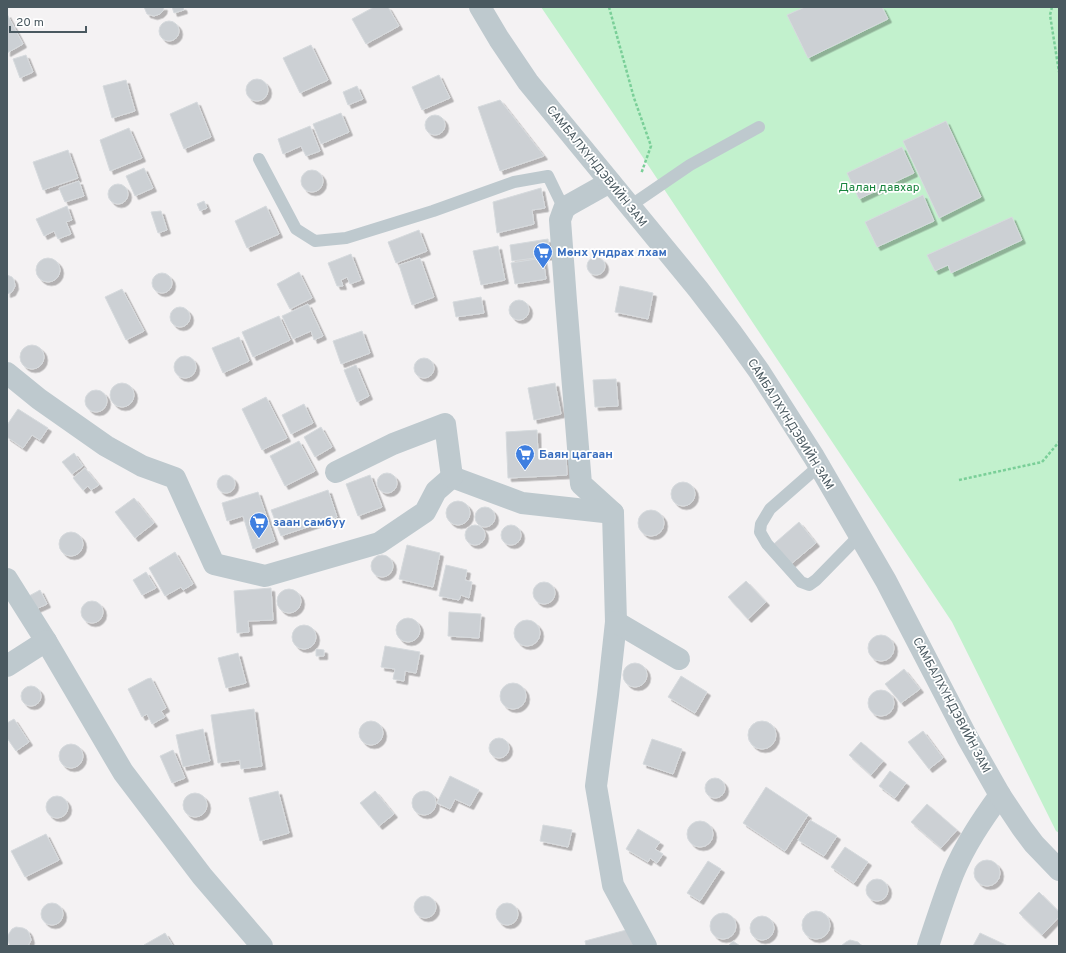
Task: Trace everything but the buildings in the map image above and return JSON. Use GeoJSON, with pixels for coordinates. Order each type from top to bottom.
{"type":"FeatureCollection","features":[{"type":"Feature","properties":{"kind":"street","name":"САМБАЛХҮНДЭВИЙН ЗАМ"},"geometry":{"type":"LineString","coordinates":[[480,7],[491,28],[528,82],[698,289],[755,364],[784,408],[860,535],[897,601],[967,737],[1000,795],[1034,844],[1059,870]]}},
{"type":"Feature","properties":{"kind":"street"},"geometry":{"type":"LineString","coordinates":[[610,182],[569,205],[564,209],[560,220],[581,484],[613,512],[616,622],[596,786],[613,885],[646,946]]}},
{"type":"Feature","properties":{"kind":"street"},"geometry":{"type":"LineString","coordinates":[[7,373],[39,399],[106,446],[142,466],[175,478],[214,564],[265,576],[379,544],[425,512],[436,491],[452,477]]}},
{"type":"Feature","properties":{"kind":"street"},"geometry":{"type":"LineString","coordinates":[[336,472],[393,444],[444,424],[452,477]]}},
{"type":"Feature","properties":{"kind":"street"},"geometry":{"type":"LineString","coordinates":[[452,477],[522,503],[613,512]]}},
{"type":"Feature","properties":{"kind":"street"},"geometry":{"type":"LineString","coordinates":[[7,579],[46,641],[123,772],[202,876],[262,946]]}},
{"type":"Feature","properties":{"kind":"street"},"geometry":{"type":"LineString","coordinates":[[616,622],[679,659]]}},
{"type":"Feature","properties":{"kind":"street"},"geometry":{"type":"LineString","coordinates":[[7,666],[46,641]]}},
{"type":"Feature","properties":{"kind":"street"},"geometry":{"type":"LineString","coordinates":[[928,946],[942,904],[967,845],[1000,795]]}},
{"type":"Feature","properties":{"kind":"lane"},"geometry":{"type":"LineString","coordinates":[[630,206],[690,165],[760,127]]}},
{"type":"Feature","properties":{"kind":"lane"},"geometry":{"type":"LineString","coordinates":[[259,159],[296,229],[316,241],[346,238],[433,211],[514,182],[548,176],[564,209]]}},
{"type":"Feature","properties":{"kind":"lane"},"geometry":{"type":"LineString","coordinates":[[819,466],[770,509],[761,524],[760,532],[767,544],[801,582],[809,584],[816,580],[860,535]]}},
{"type":"Feature","properties":{"kind":"path"},"geometry":{"type":"LineString","coordinates":[[609,7],[634,98],[651,146],[630,206]]}},
{"type":"Feature","properties":{"kind":"path"},"geometry":{"type":"LineString","coordinates":[[1052,7],[1050,15],[1059,72]]}},
{"type":"Feature","properties":{"kind":"path"},"geometry":{"type":"LineString","coordinates":[[959,480],[1042,462],[1059,442]]}},
{"type":"Feature","properties":{"kind":"green space","name":"Далан давхар"},"geometry":{"type":"Polygon","coordinates":[[[541,7],[1059,7],[1059,833],[1056,831],[952,622],[541,7]]]}},
{"type":"Feature","properties":{"kind":"place","name":"Мөнх ундрах лхам"},"geometry":{"type":"Point","coordinates":[543,269]}},
{"type":"Feature","properties":{"kind":"place","name":"Баян цагаан"},"geometry":{"type":"Point","coordinates":[525,471]}},
{"type":"Feature","properties":{"kind":"place","name":"заан самбуу"},"geometry":{"type":"Point","coordinates":[259,539]}}]}
